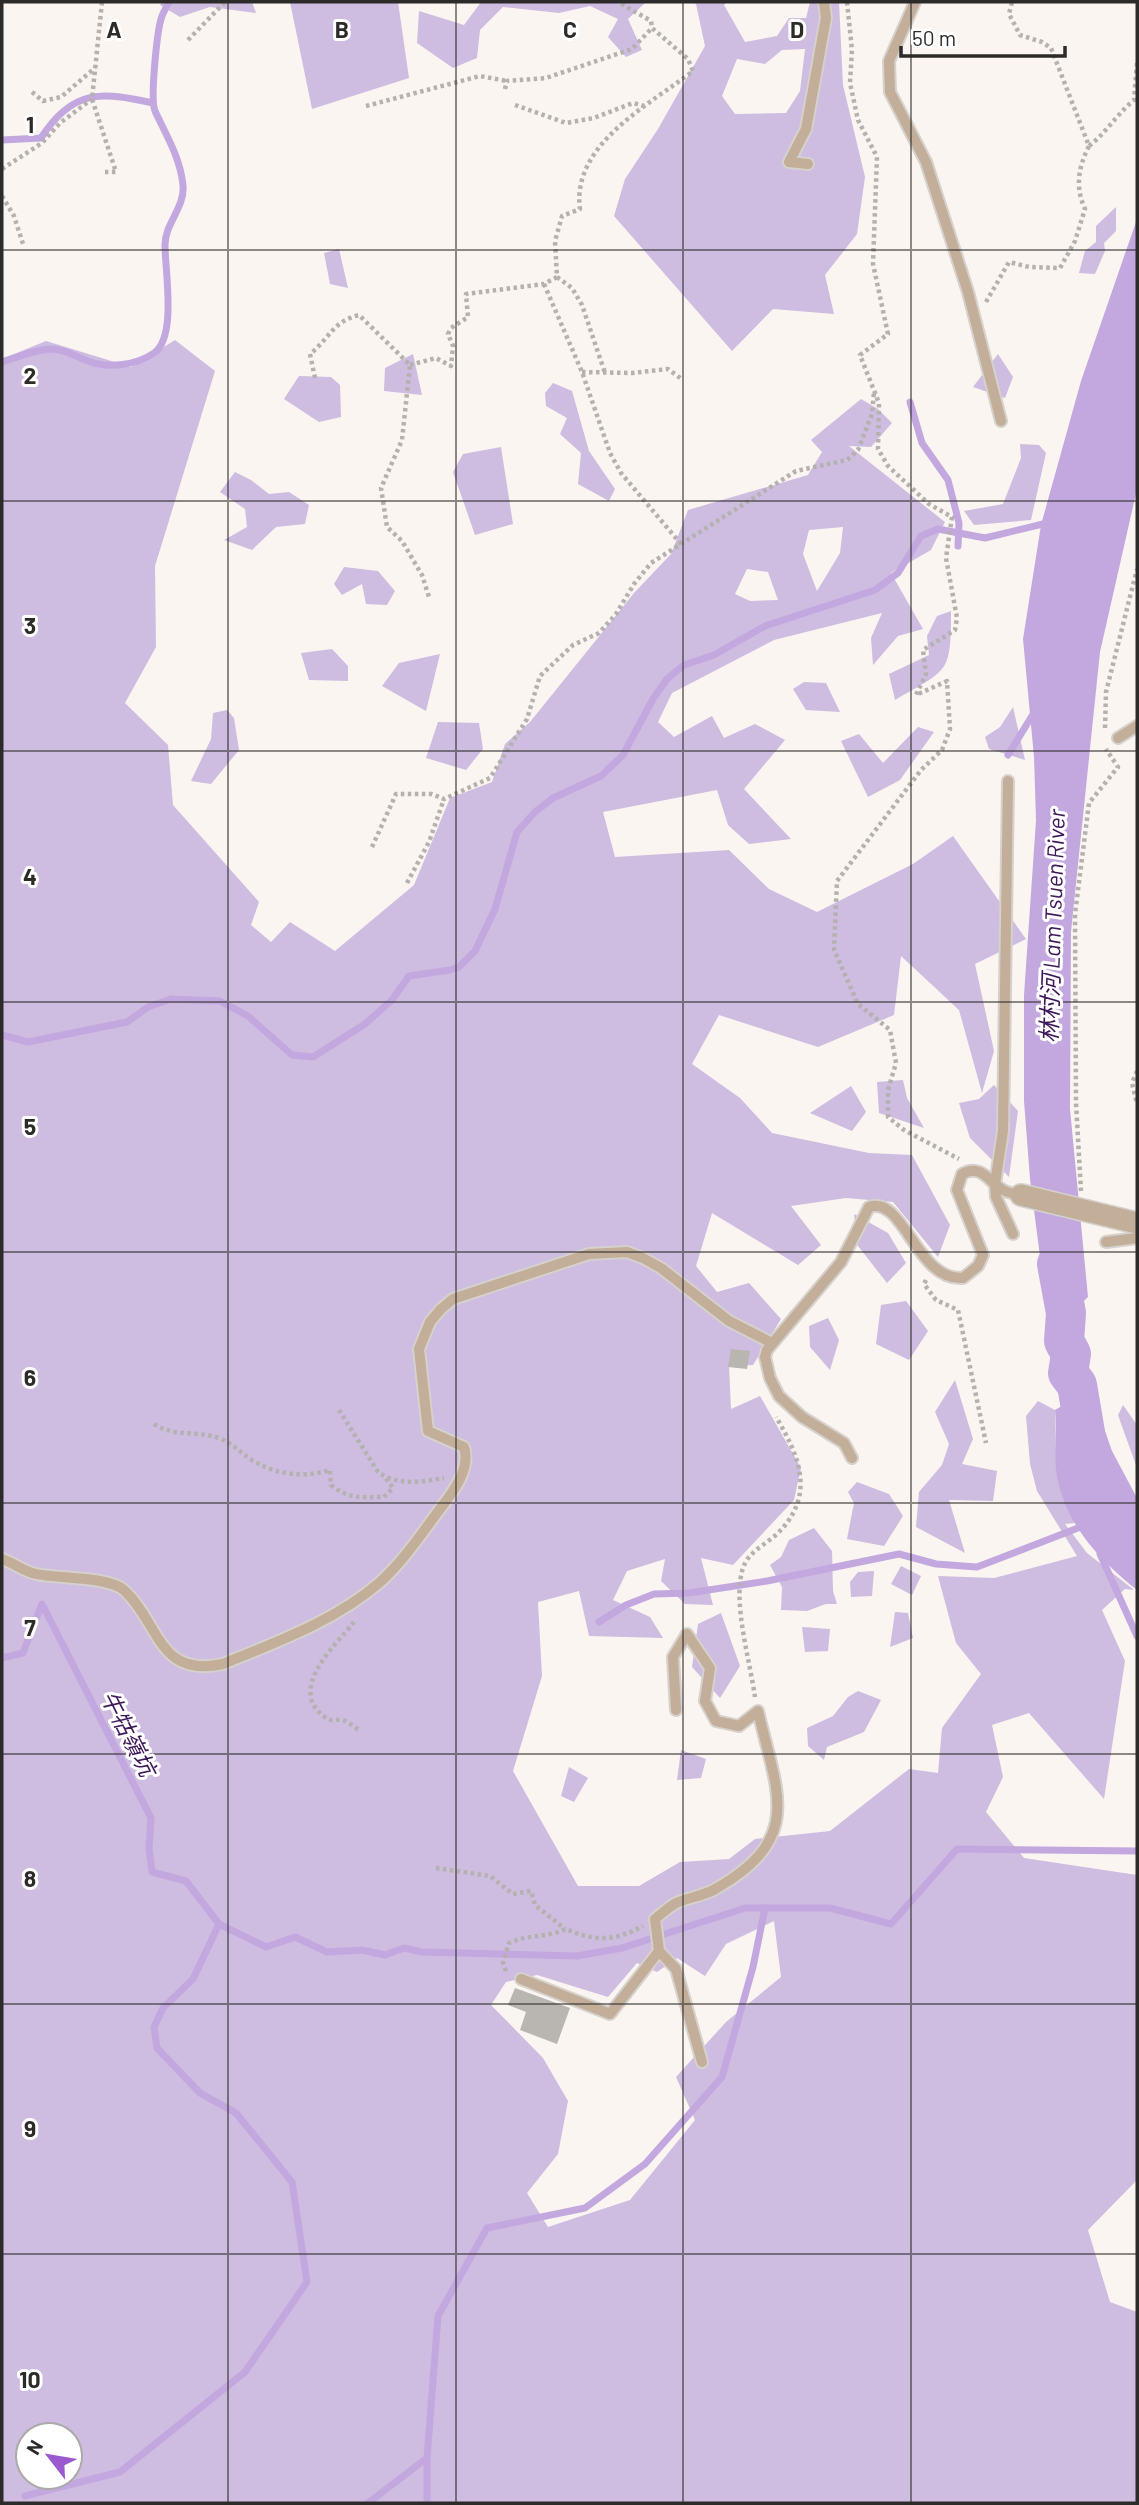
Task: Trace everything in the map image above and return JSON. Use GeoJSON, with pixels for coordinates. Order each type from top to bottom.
{"type":"FeatureCollection","features":[{"type":"Feature","properties":{"kind":"street"},"geometry":{"type":"LineString","coordinates":[[1021,1195],[1137,1223]]}},
{"type":"Feature","properties":{"kind":"lane"},"geometry":{"type":"LineString","coordinates":[[808,164],[789,162],[806,129],[826,19],[824,2]]}},
{"type":"Feature","properties":{"kind":"lane"},"geometry":{"type":"LineString","coordinates":[[915,2],[889,61],[887,77],[890,92],[926,162],[975,320],[1001,421]]}},
{"type":"Feature","properties":{"kind":"lane"},"geometry":{"type":"LineString","coordinates":[[1118,738],[1137,726]]}},
{"type":"Feature","properties":{"kind":"lane"},"geometry":{"type":"LineString","coordinates":[[1008,781],[1003,1131],[995,1184],[996,1197],[1013,1234]]}},
{"type":"Feature","properties":{"kind":"lane"},"geometry":{"type":"LineString","coordinates":[[852,1458],[844,1443],[802,1417],[779,1396],[765,1357],[772,1343],[841,1262],[869,1207],[881,1206],[895,1217],[933,1269],[948,1277],[962,1278],[978,1266],[983,1255],[957,1190],[958,1180],[969,1170],[979,1171],[1002,1190],[1021,1195]]}},
{"type":"Feature","properties":{"kind":"lane"},"geometry":{"type":"LineString","coordinates":[[1106,1242],[1137,1238]]}},
{"type":"Feature","properties":{"kind":"lane"},"geometry":{"type":"LineString","coordinates":[[2,1559],[34,1574],[113,1583],[131,1598],[158,1643],[172,1656],[189,1665],[208,1667],[223,1664],[328,1617],[375,1586],[427,1526],[462,1475],[467,1455],[464,1447],[428,1431],[419,1349],[430,1322],[453,1299],[589,1254],[627,1252],[661,1268],[729,1321],[772,1343]]}},
{"type":"Feature","properties":{"kind":"lane"},"geometry":{"type":"LineString","coordinates":[[676,1710],[673,1657],[687,1634],[710,1668],[705,1701],[716,1721],[739,1726],[758,1711],[780,1805],[778,1824],[766,1849],[748,1868],[715,1890],[676,1903],[655,1923],[658,1947],[676,1969],[702,2062]]}},
{"type":"Feature","properties":{"kind":"lane"},"geometry":{"type":"LineString","coordinates":[[522,1979],[610,2014],[658,1947]]}},
{"type":"Feature","properties":{"kind":"path"},"geometry":{"type":"LineString","coordinates":[[102,2],[92,98],[116,172],[105,172]]}},
{"type":"Feature","properties":{"kind":"path"},"geometry":{"type":"LineString","coordinates":[[188,40],[225,2]]}},
{"type":"Feature","properties":{"kind":"path"},"geometry":{"type":"LineString","coordinates":[[557,277],[555,242],[562,216],[580,209],[579,199],[584,176],[595,154],[617,128],[693,71],[688,59],[652,28],[651,21],[618,2]]}},
{"type":"Feature","properties":{"kind":"path"},"geometry":{"type":"LineString","coordinates":[[847,2],[852,50],[850,83],[858,120],[877,157],[873,264],[888,334],[860,355],[879,403],[878,449],[888,466],[929,504],[952,517],[946,558],[957,618],[955,630],[923,650],[926,674],[916,695],[947,681],[950,729],[942,750],[921,770],[836,881],[834,950],[858,1004],[890,1030],[895,1063],[888,1090],[888,1117],[904,1130],[955,1154],[969,1170]]}},
{"type":"Feature","properties":{"kind":"path"},"geometry":{"type":"LineString","coordinates":[[1012,2],[1009,14],[1020,34],[1051,48],[1089,146]]}},
{"type":"Feature","properties":{"kind":"path"},"geometry":{"type":"LineString","coordinates":[[366,106],[480,76],[507,81],[546,78],[632,49],[652,28]]}},
{"type":"Feature","properties":{"kind":"path"},"geometry":{"type":"LineString","coordinates":[[975,320],[1009,262],[1029,267],[1060,268],[1075,241],[1085,209],[1080,197],[1078,177],[1089,146],[1104,134],[1118,113],[1134,100],[1137,62]]}},
{"type":"Feature","properties":{"kind":"path"},"geometry":{"type":"LineString","coordinates":[[32,92],[43,101],[61,97],[96,67]]}},
{"type":"Feature","properties":{"kind":"path"},"geometry":{"type":"LineString","coordinates":[[505,89],[507,81]]}},
{"type":"Feature","properties":{"kind":"path"},"geometry":{"type":"LineString","coordinates":[[2,169],[42,144],[60,123],[92,98]]}},
{"type":"Feature","properties":{"kind":"path"},"geometry":{"type":"LineString","coordinates":[[515,106],[566,123],[594,118],[634,103],[645,107]]}},
{"type":"Feature","properties":{"kind":"path"},"geometry":{"type":"LineString","coordinates":[[2,197],[14,216],[23,244]]}},
{"type":"Feature","properties":{"kind":"path"},"geometry":{"type":"LineString","coordinates":[[410,365],[436,359],[451,366],[453,345],[448,334],[451,328],[467,317],[466,294],[544,284],[557,277]]}},
{"type":"Feature","properties":{"kind":"path"},"geometry":{"type":"LineString","coordinates":[[557,277],[572,288],[582,304],[605,373]]}},
{"type":"Feature","properties":{"kind":"path"},"geometry":{"type":"LineString","coordinates":[[544,284],[582,372],[602,436],[621,473],[681,544]]}},
{"type":"Feature","properties":{"kind":"path"},"geometry":{"type":"LineString","coordinates":[[315,378],[310,354],[322,344],[331,328],[344,319],[359,316],[410,365]]}},
{"type":"Feature","properties":{"kind":"path"},"geometry":{"type":"LineString","coordinates":[[410,365],[402,440],[381,488],[387,527],[402,541],[422,575],[429,597]]}},
{"type":"Feature","properties":{"kind":"path"},"geometry":{"type":"LineString","coordinates":[[582,372],[668,369],[683,380]]}},
{"type":"Feature","properties":{"kind":"path"},"geometry":{"type":"LineString","coordinates":[[407,883],[429,842],[444,799],[490,778],[527,719],[540,676],[573,645],[599,633],[616,614],[634,584],[651,563],[796,471],[847,460],[858,450],[872,414],[874,391]]}},
{"type":"Feature","properties":{"kind":"path"},"geometry":{"type":"LineString","coordinates":[[1105,733],[1106,692],[1137,569]]}},
{"type":"Feature","properties":{"kind":"path"},"geometry":{"type":"LineString","coordinates":[[1082,1198],[1076,1103],[1075,914],[1089,803],[1118,767],[1105,747],[1118,738]]}},
{"type":"Feature","properties":{"kind":"path"},"geometry":{"type":"LineString","coordinates":[[372,847],[396,794],[432,794],[444,799]]}},
{"type":"Feature","properties":{"kind":"path"},"geometry":{"type":"LineString","coordinates":[[1137,1071],[1132,1083],[1137,1104]]}},
{"type":"Feature","properties":{"kind":"path"},"geometry":{"type":"LineString","coordinates":[[933,1269],[923,1284],[936,1300],[958,1310],[986,1443]]}},
{"type":"Feature","properties":{"kind":"path"},"geometry":{"type":"LineString","coordinates":[[339,1410],[378,1472],[385,1477],[400,1482],[413,1482],[462,1475]]}},
{"type":"Feature","properties":{"kind":"path"},"geometry":{"type":"LineString","coordinates":[[755,1697],[738,1589],[747,1559],[778,1533],[790,1516],[801,1492],[799,1460],[774,1413]]}},
{"type":"Feature","properties":{"kind":"path"},"geometry":{"type":"LineString","coordinates":[[154,1424],[167,1433],[215,1437],[237,1447],[252,1460],[295,1475],[330,1470],[331,1485],[358,1500],[384,1497],[393,1488],[385,1477]]}},
{"type":"Feature","properties":{"kind":"path"},"geometry":{"type":"LineString","coordinates":[[361,1731],[343,1720],[330,1721],[318,1712],[311,1696],[315,1672],[327,1650],[362,1612]]}},
{"type":"Feature","properties":{"kind":"path"},"geometry":{"type":"LineString","coordinates":[[436,1868],[491,1877],[513,1894],[531,1891],[535,1905],[566,1929],[584,1937],[622,1937],[655,1923]]}},
{"type":"Feature","properties":{"kind":"path"},"geometry":{"type":"LineString","coordinates":[[506,1971],[503,1963],[509,1943],[528,1935],[551,1936],[566,1929]]}},
{"type":"Feature","properties":{"kind":"shaded area"},"geometry":{"type":"Polygon","coordinates":[[[162,2],[252,2],[256,13],[210,7],[180,17],[160,5],[162,2]]]}},
{"type":"Feature","properties":{"kind":"shaded area"},"geometry":{"type":"Polygon","coordinates":[[[290,2],[398,2],[409,78],[312,109],[290,2]]]}},
{"type":"Feature","properties":{"kind":"shaded area"},"geometry":{"type":"Polygon","coordinates":[[[481,2],[646,2],[628,19],[642,50],[626,57],[608,37],[618,19],[590,6],[559,13],[503,7],[480,30],[477,58],[453,68],[417,43],[419,11],[464,25],[481,2]]]}},
{"type":"Feature","properties":{"kind":"shaded area"},"geometry":{"type":"Polygon","coordinates":[[[693,2],[727,2],[724,5],[745,42],[777,36],[789,18],[806,18],[810,2],[839,2],[843,85],[865,177],[857,234],[825,275],[834,314],[773,309],[732,351],[614,216],[625,179],[658,129],[705,46],[696,4],[693,2]],[[805,49],[782,50],[765,64],[737,59],[722,96],[735,114],[786,113],[800,91],[805,49]]]}},
{"type":"Feature","properties":{"kind":"shaded area"},"geometry":{"type":"Polygon","coordinates":[[[1116,207],[1116,231],[1104,243],[1105,251],[1095,274],[1079,273],[1085,251],[1096,242],[1096,226],[1116,207]]]}},
{"type":"Feature","properties":{"kind":"shaded area"},"geometry":{"type":"Polygon","coordinates":[[[339,249],[348,288],[330,284],[324,253],[339,249]]]}},
{"type":"Feature","properties":{"kind":"shaded area"},"geometry":{"type":"Polygon","coordinates":[[[175,340],[215,371],[155,566],[156,647],[125,703],[168,745],[173,805],[259,902],[251,925],[271,942],[290,922],[335,951],[414,885],[450,798],[492,782],[505,744],[530,722],[634,593],[671,554],[688,510],[808,475],[822,452],[811,440],[861,399],[878,409],[892,423],[871,447],[849,446],[945,522],[931,550],[891,573],[923,629],[898,636],[873,665],[871,638],[882,613],[774,640],[672,693],[658,722],[674,737],[712,716],[724,738],[755,724],[785,740],[744,789],[791,839],[749,844],[728,825],[717,790],[603,812],[615,857],[729,850],[769,889],[817,912],[913,864],[953,836],[1026,939],[975,964],[994,1051],[982,1093],[959,1010],[901,956],[894,1015],[818,1047],[719,1015],[692,1064],[740,1098],[772,1133],[869,1153],[912,1155],[950,1225],[938,1257],[893,1202],[846,1198],[791,1206],[821,1245],[798,1265],[712,1213],[696,1266],[717,1292],[749,1283],[781,1319],[753,1365],[729,1366],[731,1409],[760,1396],[801,1468],[794,1500],[733,1565],[701,1558],[713,1605],[685,1604],[661,1581],[665,1559],[627,1571],[613,1600],[650,1617],[663,1638],[589,1636],[579,1591],[538,1602],[542,1676],[513,1771],[578,1886],[639,1886],[680,1862],[729,1859],[755,1839],[830,1831],[909,1769],[938,1773],[942,1728],[981,1674],[956,1643],[938,1576],[994,1578],[1077,1556],[1037,1491],[1030,1464],[1026,1416],[1038,1401],[1055,1410],[1056,1470],[1075,1523],[1065,1524],[1087,1553],[1134,1590],[1125,1589],[1102,1610],[1125,1661],[1104,1799],[1029,1713],[992,1725],[1003,1777],[986,1812],[1024,1858],[1137,1875],[1137,2180],[1088,2230],[1110,2302],[1137,2312],[1137,2503],[2,2503],[2,359],[46,341],[131,367],[175,340]],[[843,527],[809,530],[803,554],[817,591],[840,553],[843,527]],[[747,569],[735,594],[750,601],[778,600],[768,572],[747,569]],[[774,1921],[726,1944],[705,1976],[677,1958],[657,1972],[637,1963],[608,1997],[537,1975],[506,1982],[491,2005],[543,2058],[568,2101],[558,2154],[527,2193],[548,2227],[630,2200],[695,2120],[676,2077],[726,2022],[781,1977],[774,1921]]]}},
{"type":"Feature","properties":{"kind":"shaded area"},"geometry":{"type":"Polygon","coordinates":[[[413,354],[422,395],[384,391],[385,368],[413,354]]]}},
{"type":"Feature","properties":{"kind":"shaded area"},"geometry":{"type":"Polygon","coordinates":[[[998,354],[1013,377],[1005,398],[973,387],[998,354]]]}},
{"type":"Feature","properties":{"kind":"shaded area"},"geometry":{"type":"Polygon","coordinates":[[[299,376],[331,377],[340,385],[341,417],[319,422],[284,399],[299,376]]]}},
{"type":"Feature","properties":{"kind":"shaded area"},"geometry":{"type":"Polygon","coordinates":[[[553,383],[572,391],[589,451],[615,489],[609,501],[578,484],[581,453],[560,434],[567,418],[546,406],[545,393],[553,383]]]}},
{"type":"Feature","properties":{"kind":"shaded area"},"geometry":{"type":"Polygon","coordinates":[[[1020,444],[1039,445],[1046,453],[1031,520],[974,525],[964,511],[1003,504],[1021,458],[1020,444]]]}},
{"type":"Feature","properties":{"kind":"shaded area"},"geometry":{"type":"Polygon","coordinates":[[[501,447],[513,524],[475,535],[453,472],[463,454],[501,447]]]}},
{"type":"Feature","properties":{"kind":"shaded area"},"geometry":{"type":"Polygon","coordinates":[[[235,472],[269,494],[289,492],[309,505],[305,524],[276,527],[252,550],[224,540],[247,527],[245,509],[220,492],[235,472]]]}},
{"type":"Feature","properties":{"kind":"shaded area"},"geometry":{"type":"Polygon","coordinates":[[[344,567],[378,571],[395,591],[387,605],[366,604],[362,584],[342,595],[334,584],[344,567]]]}},
{"type":"Feature","properties":{"kind":"shaded area"},"geometry":{"type":"Polygon","coordinates":[[[951,611],[950,648],[943,668],[926,682],[895,700],[889,674],[929,655],[927,636],[937,616],[951,611]]]}},
{"type":"Feature","properties":{"kind":"shaded area"},"geometry":{"type":"Polygon","coordinates":[[[332,649],[348,666],[348,681],[309,680],[301,653],[332,649]]]}},
{"type":"Feature","properties":{"kind":"shaded area"},"geometry":{"type":"Polygon","coordinates":[[[440,654],[426,711],[382,686],[399,663],[440,654]]]}},
{"type":"Feature","properties":{"kind":"shaded area"},"geometry":{"type":"Polygon","coordinates":[[[804,682],[826,683],[840,712],[806,710],[793,689],[804,682]]]}},
{"type":"Feature","properties":{"kind":"shaded area"},"geometry":{"type":"Polygon","coordinates":[[[1013,707],[1025,760],[989,749],[985,737],[1000,727],[1013,707]]]}},
{"type":"Feature","properties":{"kind":"shaded area"},"geometry":{"type":"Polygon","coordinates":[[[227,710],[234,718],[239,750],[211,784],[191,781],[211,739],[213,713],[227,710]]]}},
{"type":"Feature","properties":{"kind":"shaded area"},"geometry":{"type":"Polygon","coordinates":[[[438,722],[479,723],[483,749],[466,770],[426,758],[438,722]]]}},
{"type":"Feature","properties":{"kind":"shaded area"},"geometry":{"type":"Polygon","coordinates":[[[918,727],[934,732],[900,780],[868,797],[841,741],[859,734],[883,763],[918,727]]]}},
{"type":"Feature","properties":{"kind":"shaded area"},"geometry":{"type":"Polygon","coordinates":[[[903,1080],[907,1098],[924,1128],[879,1113],[877,1082],[903,1080]]]}},
{"type":"Feature","properties":{"kind":"shaded area"},"geometry":{"type":"Polygon","coordinates":[[[994,1085],[1018,1111],[1009,1177],[970,1138],[959,1103],[979,1099],[994,1085]]]}},
{"type":"Feature","properties":{"kind":"shaded area"},"geometry":{"type":"Polygon","coordinates":[[[851,1086],[866,1112],[852,1131],[810,1113],[851,1086]]]}},
{"type":"Feature","properties":{"kind":"shaded area"},"geometry":{"type":"Polygon","coordinates":[[[854,1214],[888,1233],[906,1263],[887,1283],[858,1246],[854,1214]]]}},
{"type":"Feature","properties":{"kind":"shaded area"},"geometry":{"type":"Polygon","coordinates":[[[906,1301],[928,1331],[909,1360],[876,1344],[881,1305],[906,1301]]]}},
{"type":"Feature","properties":{"kind":"shaded area"},"geometry":{"type":"Polygon","coordinates":[[[828,1318],[839,1340],[830,1370],[810,1347],[809,1326],[828,1318]]]}},
{"type":"Feature","properties":{"kind":"shaded area"},"geometry":{"type":"Polygon","coordinates":[[[955,1380],[973,1439],[962,1464],[997,1471],[993,1501],[949,1500],[965,1553],[916,1527],[919,1492],[942,1465],[949,1444],[935,1412],[955,1380]]]}},
{"type":"Feature","properties":{"kind":"shaded area"},"geometry":{"type":"Polygon","coordinates":[[[1123,1405],[1137,1425],[1137,1468],[1118,1415],[1123,1405]]]}},
{"type":"Feature","properties":{"kind":"shaded area"},"geometry":{"type":"Polygon","coordinates":[[[857,1482],[889,1494],[903,1516],[884,1546],[847,1539],[854,1503],[848,1492],[857,1482]]]}},
{"type":"Feature","properties":{"kind":"shaded area"},"geometry":{"type":"Polygon","coordinates":[[[814,1528],[832,1551],[833,1591],[837,1604],[826,1604],[807,1611],[781,1610],[782,1587],[770,1565],[781,1557],[789,1540],[814,1528]]]}},
{"type":"Feature","properties":{"kind":"shaded area"},"geometry":{"type":"Polygon","coordinates":[[[901,1566],[921,1576],[912,1595],[891,1584],[901,1566]]]}},
{"type":"Feature","properties":{"kind":"shaded area"},"geometry":{"type":"Polygon","coordinates":[[[874,1571],[872,1596],[851,1597],[850,1582],[858,1572],[874,1571]]]}},
{"type":"Feature","properties":{"kind":"shaded area"},"geometry":{"type":"Polygon","coordinates":[[[895,1612],[908,1613],[913,1638],[890,1647],[895,1612]]]}},
{"type":"Feature","properties":{"kind":"shaded area"},"geometry":{"type":"Polygon","coordinates":[[[721,1613],[740,1666],[720,1698],[692,1667],[698,1624],[721,1613]]]}},
{"type":"Feature","properties":{"kind":"shaded area"},"geometry":{"type":"Polygon","coordinates":[[[802,1627],[830,1629],[828,1651],[805,1652],[802,1627]]]}},
{"type":"Feature","properties":{"kind":"shaded area"},"geometry":{"type":"Polygon","coordinates":[[[858,1691],[881,1700],[864,1732],[827,1747],[824,1760],[808,1746],[807,1728],[833,1716],[848,1697],[858,1691]]]}},
{"type":"Feature","properties":{"kind":"shaded area"},"geometry":{"type":"Polygon","coordinates":[[[681,1750],[706,1759],[701,1778],[677,1780],[681,1750]]]}},
{"type":"Feature","properties":{"kind":"shaded area"},"geometry":{"type":"Polygon","coordinates":[[[569,1767],[588,1778],[574,1802],[561,1796],[569,1767]]]}},
{"type":"Feature","properties":{"kind":"water"},"geometry":{"type":"Polygon","coordinates":[[[1137,219],[1137,489],[1100,652],[1071,932],[1070,1109],[1088,1297],[1066,1318],[1047,1311],[1030,1179],[1024,1101],[1024,995],[1036,820],[1034,757],[1023,639],[1041,525],[1081,381],[1137,219]]]}},
{"type":"Feature","properties":{"kind":"water"},"geometry":{"type":"Polygon","coordinates":[[[1079,1396],[1098,1411],[1112,1451],[1137,1498],[1137,1590],[1109,1566],[1085,1538],[1066,1506],[1060,1489],[1055,1463],[1055,1410],[1079,1396]]]}},
{"type":"Feature","properties":{"kind":"building"},"geometry":{"type":"Polygon","coordinates":[[[731,1349],[750,1351],[747,1369],[728,1367],[731,1349]]]}},
{"type":"Feature","properties":{"kind":"building"},"geometry":{"type":"Polygon","coordinates":[[[515,1988],[570,2008],[557,2044],[520,2030],[526,2012],[508,2005],[515,1988]]]}},
{"type":"Feature","properties":{"kind":"waterway"},"geometry":{"type":"LineString","coordinates":[[2,362],[53,349],[104,365],[122,365],[147,357],[161,345],[168,319],[166,237],[183,193],[176,156],[154,104],[158,35],[162,16],[169,2]]}},
{"type":"Feature","properties":{"kind":"waterway"},"geometry":{"type":"LineString","coordinates":[[2,140],[41,138],[65,110],[90,98],[118,97],[153,103]]}},
{"type":"Feature","properties":{"kind":"waterway"},"geometry":{"type":"LineString","coordinates":[[910,402],[922,443],[948,480],[959,523],[958,546]]}},
{"type":"Feature","properties":{"kind":"waterway"},"geometry":{"type":"LineString","coordinates":[[2,1035],[28,1042],[127,1022],[148,1007],[171,999],[220,1001],[248,1016],[292,1055],[313,1057],[365,1024],[392,1000],[409,976],[459,967],[475,951],[495,909],[517,832],[535,812],[553,798],[601,776],[623,755],[653,699],[667,679],[684,665],[714,655],[765,626],[875,590],[898,573],[921,536],[938,529],[985,538],[1047,523]]}},
{"type":"Feature","properties":{"kind":"waterway"},"geometry":{"type":"LineString","coordinates":[[1008,755],[1035,711]]}},
{"type":"Feature","properties":{"kind":"waterway","name":"林村河 Lam Tsuen River"},"geometry":{"type":"LineString","coordinates":[[1057,1264],[1066,1313],[1064,1341],[1071,1354],[1068,1373],[1077,1385],[1088,1450]]}},
{"type":"Feature","properties":{"kind":"waterway"},"geometry":{"type":"LineString","coordinates":[[599,1622],[626,1605],[654,1594],[689,1593],[767,1581],[899,1554],[936,1564],[977,1567],[1078,1528],[1083,1521]]}},
{"type":"Feature","properties":{"kind":"waterway"},"geometry":{"type":"LineString","coordinates":[[1100,1554],[1137,1636]]}},
{"type":"Feature","properties":{"kind":"waterway","name":"牛牯嶺坑"},"geometry":{"type":"LineString","coordinates":[[2,1658],[23,1653],[42,1604],[151,1818],[149,1848],[152,1872],[186,1881],[219,1924],[266,1947],[295,1937],[327,1952],[362,1950],[385,1955],[404,1948],[422,1952],[577,1956],[622,1948],[745,1908],[830,1908],[891,1924],[957,1849],[1137,1851]]}},
{"type":"Feature","properties":{"kind":"waterway"},"geometry":{"type":"LineString","coordinates":[[368,2503],[427,2458],[438,2316],[487,2228],[585,2208],[645,2164],[722,2077],[753,1967],[765,1908]]}},
{"type":"Feature","properties":{"kind":"waterway"},"geometry":{"type":"LineString","coordinates":[[25,2496],[120,2472],[245,2372],[307,2282],[292,2182],[236,2113],[200,2093],[157,2048],[154,2027],[163,2008],[193,1979],[219,1924]]}},
{"type":"Feature","properties":{"kind":"waterway"},"geometry":{"type":"LineString","coordinates":[[427,2458],[427,2503]]}}]}
